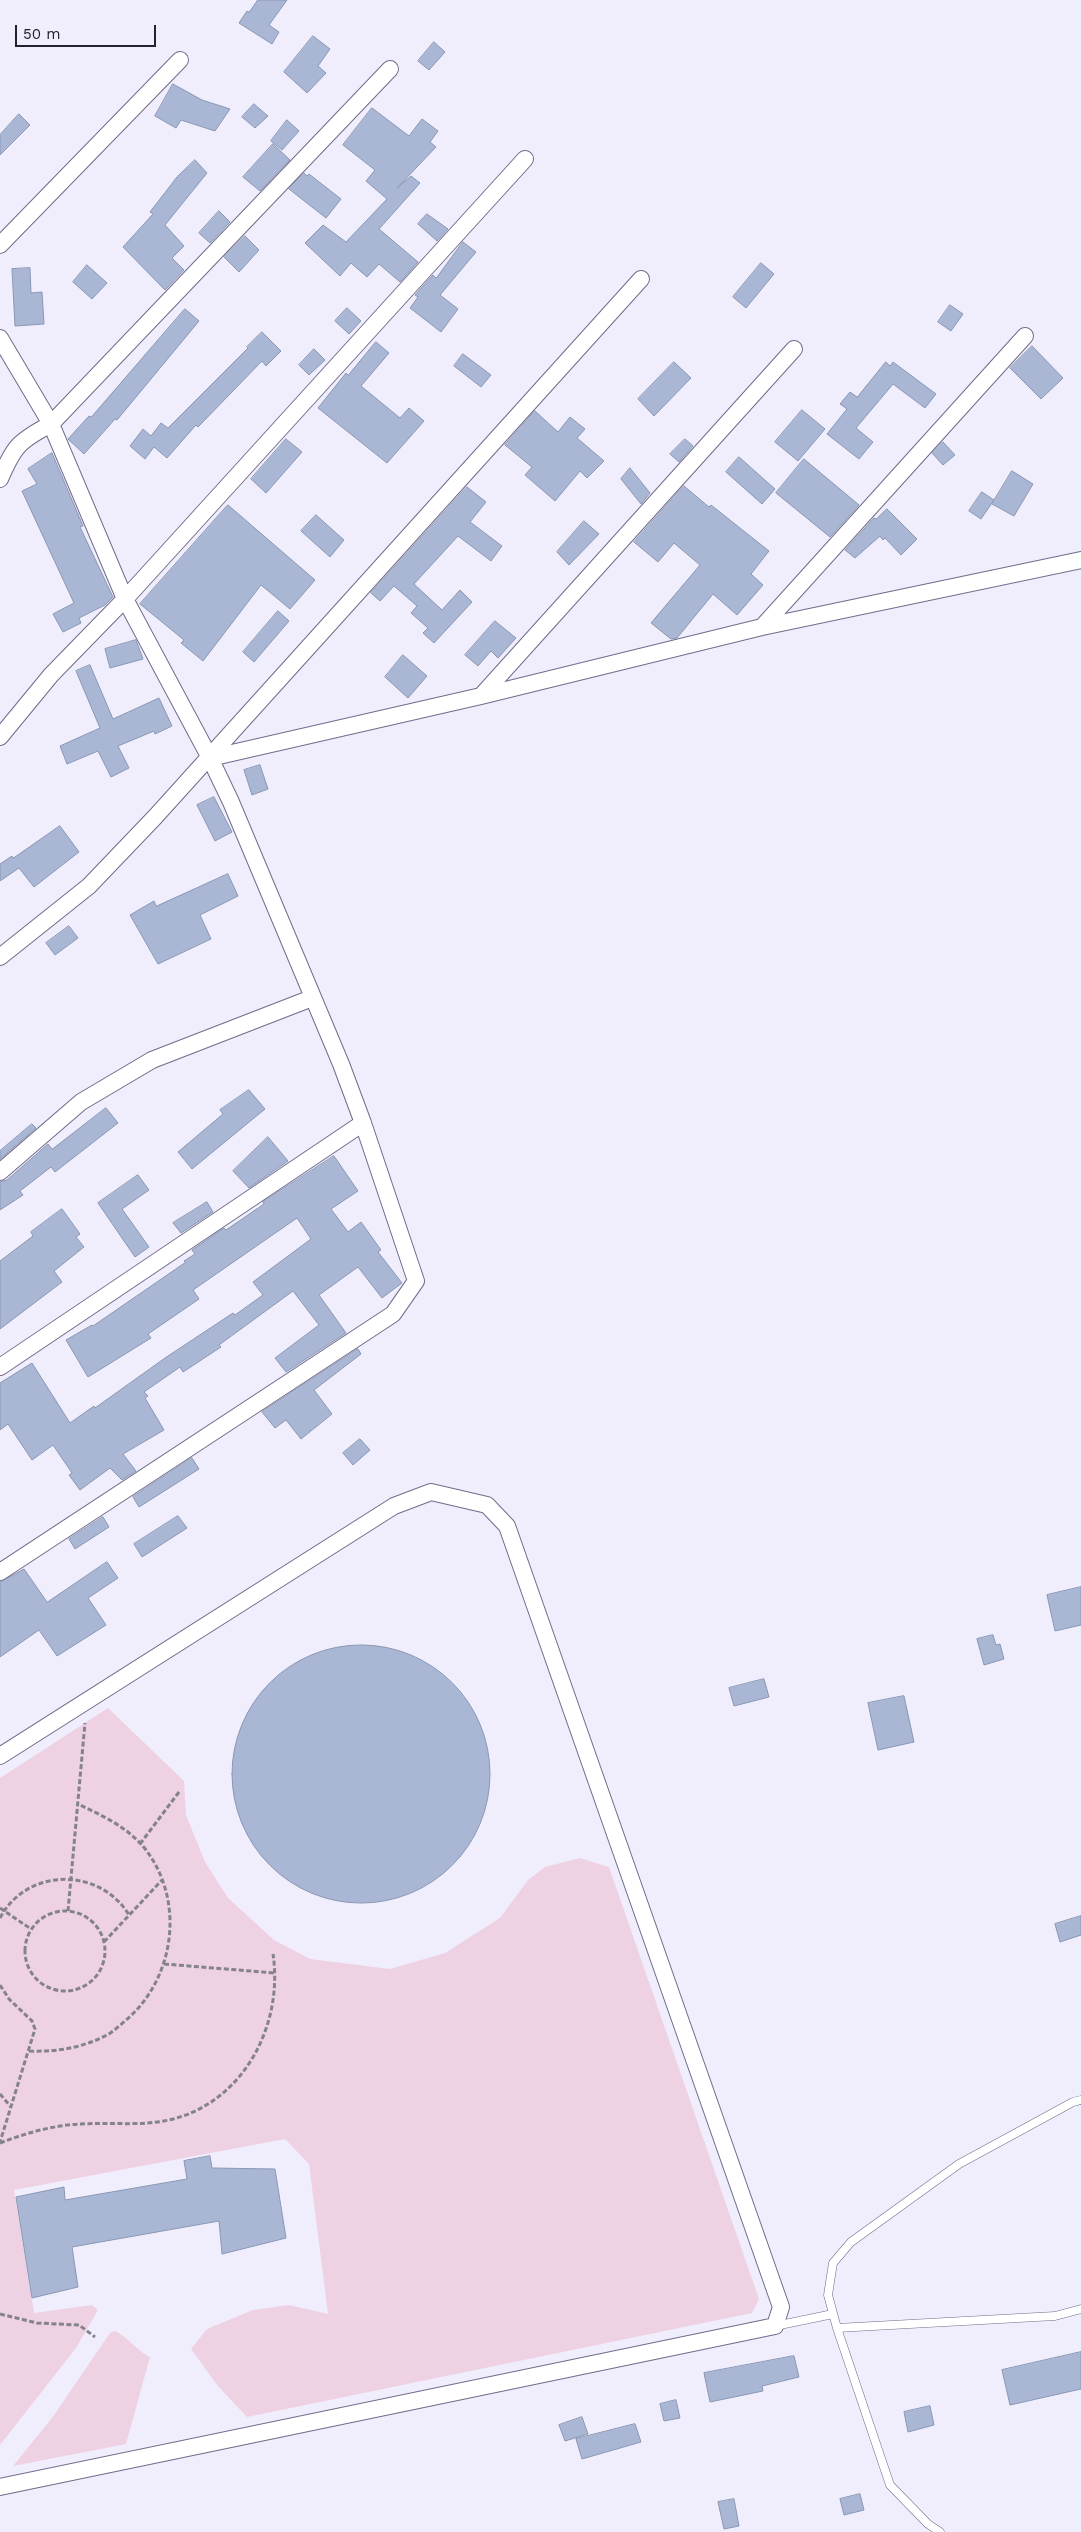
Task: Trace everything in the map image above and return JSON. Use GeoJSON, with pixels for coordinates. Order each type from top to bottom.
{"type":"FeatureCollection","features":[{"type":"Feature","properties":{"kind":"street"},"geometry":{"type":"LineString","coordinates":[[0,245],[180,60]]}},
{"type":"Feature","properties":{"kind":"street"},"geometry":{"type":"LineString","coordinates":[[0,479],[10,454],[25,438],[50,424],[390,69]]}},
{"type":"Feature","properties":{"kind":"street"},"geometry":{"type":"LineString","coordinates":[[0,737],[51,675],[125,599],[525,159]]}},
{"type":"Feature","properties":{"kind":"street"},"geometry":{"type":"LineString","coordinates":[[0,957],[89,886],[210,758],[641,279]]}},
{"type":"Feature","properties":{"kind":"street"},"geometry":{"type":"LineString","coordinates":[[762,627],[1025,336]]}},
{"type":"Feature","properties":{"kind":"street"},"geometry":{"type":"LineString","coordinates":[[0,338],[50,424],[125,599],[210,758],[231,802],[363,1122],[416,1281],[393,1314],[0,1572]]}},
{"type":"Feature","properties":{"kind":"street"},"geometry":{"type":"LineString","coordinates":[[481,696],[794,349]]}},
{"type":"Feature","properties":{"kind":"street"},"geometry":{"type":"LineString","coordinates":[[210,758],[481,696],[762,627],[1081,560]]}},
{"type":"Feature","properties":{"kind":"street"},"geometry":{"type":"LineString","coordinates":[[0,1172],[80,1102],[152,1060],[312,998]]}},
{"type":"Feature","properties":{"kind":"street"},"geometry":{"type":"LineString","coordinates":[[0,1367],[363,1122]]}},
{"type":"Feature","properties":{"kind":"street"},"geometry":{"type":"LineString","coordinates":[[0,1756],[394,1506],[432,1492],[487,1505],[507,1526],[781,2307],[775,2326],[0,2487]]}},
{"type":"Feature","properties":{"kind":"lane"},"geometry":{"type":"LineString","coordinates":[[940,2532],[928,2524],[890,2485],[833,2314],[828,2294],[833,2262],[850,2242],[959,2164],[1081,2100]]}},
{"type":"Feature","properties":{"kind":"lane"},"geometry":{"type":"LineString","coordinates":[[837,2328],[1055,2316],[1081,2309]]}},
{"type":"Feature","properties":{"kind":"lane"},"geometry":{"type":"LineString","coordinates":[[775,2326],[833,2314]]}},
{"type":"Feature","properties":{"kind":"path"},"geometry":{"type":"LineString","coordinates":[[68,1911],[85,1726],[82,1719]]}},
{"type":"Feature","properties":{"kind":"path"},"geometry":{"type":"LineString","coordinates":[[140,1844],[179,1792]]}},
{"type":"Feature","properties":{"kind":"path"},"geometry":{"type":"LineString","coordinates":[[29,2051],[68,2050],[108,2035],[141,2008],[162,1971],[171,1930],[166,1888],[146,1850],[116,1821],[78,1804]]}},
{"type":"Feature","properties":{"kind":"path"},"geometry":{"type":"LineString","coordinates":[[0,1918],[17,1896],[38,1883],[63,1878],[88,1882],[110,1893],[130,1915]]}},
{"type":"Feature","properties":{"kind":"path"},"geometry":{"type":"LineString","coordinates":[[104,1942],[162,1880]]}},
{"type":"Feature","properties":{"kind":"path"},"geometry":{"type":"LineString","coordinates":[[0,1908],[31,1929]]}},
{"type":"Feature","properties":{"kind":"path"},"geometry":{"type":"LineString","coordinates":[[68,1911],[87,1917],[98,1928],[104,1942],[105,1954],[102,1966],[96,1977],[76,1990],[64,1992],[52,1990],[36,1980],[27,1964],[24,1952],[26,1940],[31,1929],[47,1915],[68,1911]]}},
{"type":"Feature","properties":{"kind":"path"},"geometry":{"type":"LineString","coordinates":[[0,2143],[35,2132],[80,2124],[135,2125],[165,2121],[178,2118],[206,2105],[219,2096],[239,2077],[256,2054],[272,2013],[275,1973],[273,1954]]}},
{"type":"Feature","properties":{"kind":"path"},"geometry":{"type":"LineString","coordinates":[[164,1964],[275,1973]]}},
{"type":"Feature","properties":{"kind":"path"},"geometry":{"type":"LineString","coordinates":[[0,1985],[8,1999],[32,2021],[35,2030],[0,2143]]}},
{"type":"Feature","properties":{"kind":"path"},"geometry":{"type":"LineString","coordinates":[[0,2094],[11,2107]]}},
{"type":"Feature","properties":{"kind":"path"},"geometry":{"type":"LineString","coordinates":[[0,2314],[37,2323],[79,2325],[95,2337]]}},
{"type":"Feature","properties":{"kind":"shaded area"},"geometry":{"type":"Polygon","coordinates":[[[108,1708],[184,1781],[186,1815],[205,1862],[228,1898],[274,1940],[310,1959],[390,1969],[445,1953],[500,1918],[528,1880],[545,1867],[580,1858],[609,1867],[759,2299],[752,2313],[247,2417],[217,2385],[191,2349],[207,2329],[253,2310],[289,2305],[328,2314],[309,2164],[285,2139],[14,2190],[34,2313],[92,2305],[98,2310],[76,2348],[0,2445],[0,1778],[108,1708]]]}},
{"type":"Feature","properties":{"kind":"shaded area"},"geometry":{"type":"Polygon","coordinates":[[[115,2331],[150,2357],[126,2444],[13,2466],[52,2418],[110,2333],[115,2331]]]}},
{"type":"Feature","properties":{"kind":"building"},"geometry":{"type":"Polygon","coordinates":[[[258,0],[287,0],[269,25],[279,32],[272,44],[239,23],[258,0]]]}},
{"type":"Feature","properties":{"kind":"building"},"geometry":{"type":"Polygon","coordinates":[[[313,36],[330,49],[318,66],[326,73],[307,93],[284,72],[313,36]]]}},
{"type":"Feature","properties":{"kind":"building"},"geometry":{"type":"Polygon","coordinates":[[[434,42],[445,52],[429,70],[418,61],[434,42]]]}},
{"type":"Feature","properties":{"kind":"building"},"geometry":{"type":"Polygon","coordinates":[[[173,84],[202,100],[230,109],[215,131],[181,120],[176,128],[155,116],[173,84]]]}},
{"type":"Feature","properties":{"kind":"building"},"geometry":{"type":"Polygon","coordinates":[[[254,104],[268,116],[255,128],[242,117],[254,104]]]}},
{"type":"Feature","properties":{"kind":"building"},"geometry":{"type":"Polygon","coordinates":[[[372,108],[409,136],[422,119],[438,131],[430,142],[436,147],[397,188],[411,176],[420,183],[379,229],[418,262],[400,282],[379,264],[367,277],[351,263],[340,276],[305,243],[323,225],[346,242],[387,199],[366,181],[375,170],[343,145],[372,108]]]}},
{"type":"Feature","properties":{"kind":"building"},"geometry":{"type":"Polygon","coordinates":[[[19,114],[30,125],[0,155],[0,135],[19,114]]]}},
{"type":"Feature","properties":{"kind":"building"},"geometry":{"type":"Polygon","coordinates":[[[287,120],[299,131],[282,150],[271,141],[287,120]]]}},
{"type":"Feature","properties":{"kind":"building"},"geometry":{"type":"Polygon","coordinates":[[[273,144],[290,160],[260,191],[243,177],[273,144]]]}},
{"type":"Feature","properties":{"kind":"building"},"geometry":{"type":"Polygon","coordinates":[[[195,160],[207,173],[165,225],[184,246],[172,258],[184,270],[165,290],[123,247],[153,214],[150,212],[177,177],[195,160]]]}},
{"type":"Feature","properties":{"kind":"building"},"geometry":{"type":"Polygon","coordinates":[[[304,173],[307,176],[309,174],[341,199],[326,218],[289,189],[304,173]]]}},
{"type":"Feature","properties":{"kind":"building"},"geometry":{"type":"Polygon","coordinates":[[[219,211],[230,222],[210,243],[199,233],[219,211]]]}},
{"type":"Feature","properties":{"kind":"building"},"geometry":{"type":"Polygon","coordinates":[[[427,214],[448,229],[437,241],[418,224],[427,214]]]}},
{"type":"Feature","properties":{"kind":"building"},"geometry":{"type":"Polygon","coordinates":[[[245,236],[259,250],[239,272],[224,257],[245,236]]]}},
{"type":"Feature","properties":{"kind":"building"},"geometry":{"type":"Polygon","coordinates":[[[463,242],[476,252],[440,295],[458,309],[441,332],[410,308],[418,297],[415,295],[433,275],[436,278],[463,242]]]}},
{"type":"Feature","properties":{"kind":"building"},"geometry":{"type":"Polygon","coordinates":[[[761,263],[774,274],[746,308],[733,297],[761,263]]]}},
{"type":"Feature","properties":{"kind":"building"},"geometry":{"type":"Polygon","coordinates":[[[87,265],[107,283],[92,299],[73,282],[87,265]]]}},
{"type":"Feature","properties":{"kind":"building"},"geometry":{"type":"Polygon","coordinates":[[[30,268],[31,293],[42,292],[44,324],[15,326],[12,269],[30,268]]]}},
{"type":"Feature","properties":{"kind":"building"},"geometry":{"type":"Polygon","coordinates":[[[950,305],[963,314],[951,331],[938,322],[950,305]]]}},
{"type":"Feature","properties":{"kind":"building"},"geometry":{"type":"Polygon","coordinates":[[[347,308],[361,321],[349,334],[335,321],[347,308]]]}},
{"type":"Feature","properties":{"kind":"building"},"geometry":{"type":"Polygon","coordinates":[[[185,309],[199,321],[117,420],[115,419],[84,454],[68,439],[89,416],[91,417],[185,309]]]}},
{"type":"Feature","properties":{"kind":"building"},"geometry":{"type":"Polygon","coordinates":[[[262,332],[281,351],[266,366],[262,361],[198,427],[196,425],[167,458],[154,447],[145,459],[130,446],[143,429],[151,436],[161,423],[168,428],[262,332]]]}},
{"type":"Feature","properties":{"kind":"building"},"geometry":{"type":"Polygon","coordinates":[[[376,342],[389,353],[361,386],[400,418],[409,408],[424,421],[387,463],[318,408],[346,373],[348,375],[376,342]]]}},
{"type":"Feature","properties":{"kind":"building"},"geometry":{"type":"Polygon","coordinates":[[[1032,346],[1063,378],[1041,399],[1010,368],[1032,346]]]}},
{"type":"Feature","properties":{"kind":"building"},"geometry":{"type":"Polygon","coordinates":[[[314,349],[325,360],[309,375],[299,365],[314,349]]]}},
{"type":"Feature","properties":{"kind":"building"},"geometry":{"type":"Polygon","coordinates":[[[463,354],[491,375],[481,387],[454,366],[463,354]]]}},
{"type":"Feature","properties":{"kind":"building"},"geometry":{"type":"Polygon","coordinates":[[[674,362],[691,378],[654,416],[638,399],[674,362]]]}},
{"type":"Feature","properties":{"kind":"building"},"geometry":{"type":"Polygon","coordinates":[[[886,362],[890,366],[893,362],[936,394],[925,408],[893,384],[856,428],[873,442],[859,459],[827,434],[847,409],[840,404],[850,392],[857,397],[886,362]]]}},
{"type":"Feature","properties":{"kind":"building"},"geometry":{"type":"Polygon","coordinates":[[[802,410],[825,429],[798,461],[775,442],[802,410]]]}},
{"type":"Feature","properties":{"kind":"building"},"geometry":{"type":"Polygon","coordinates":[[[535,411],[558,432],[570,417],[585,429],[577,438],[604,461],[587,478],[580,471],[555,501],[525,475],[532,467],[505,445],[535,411]]]}},
{"type":"Feature","properties":{"kind":"building"},"geometry":{"type":"Polygon","coordinates":[[[286,439],[302,452],[266,493],[251,479],[286,439]]]}},
{"type":"Feature","properties":{"kind":"building"},"geometry":{"type":"Polygon","coordinates":[[[685,439],[693,446],[679,462],[670,454],[685,439]]]}},
{"type":"Feature","properties":{"kind":"building"},"geometry":{"type":"Polygon","coordinates":[[[943,442],[955,455],[943,465],[932,453],[943,442]]]}},
{"type":"Feature","properties":{"kind":"building"},"geometry":{"type":"Polygon","coordinates":[[[52,453],[83,526],[80,527],[113,597],[105,605],[79,618],[81,623],[63,632],[53,614],[74,603],[22,491],[37,484],[28,469],[52,453]]]}},
{"type":"Feature","properties":{"kind":"building"},"geometry":{"type":"Polygon","coordinates":[[[739,457],[775,489],[762,504],[726,472],[739,457]]]}},
{"type":"Feature","properties":{"kind":"building"},"geometry":{"type":"Polygon","coordinates":[[[804,459],[859,505],[830,537],[776,493],[804,459]]]}},
{"type":"Feature","properties":{"kind":"building"},"geometry":{"type":"Polygon","coordinates":[[[630,468],[650,493],[641,504],[621,479],[630,468]]]}},
{"type":"Feature","properties":{"kind":"building"},"geometry":{"type":"Polygon","coordinates":[[[1012,471],[1033,484],[1014,516],[992,504],[1012,471]]]}},
{"type":"Feature","properties":{"kind":"building"},"geometry":{"type":"Polygon","coordinates":[[[684,486],[769,551],[751,574],[763,585],[737,615],[713,594],[677,638],[671,639],[651,623],[700,565],[674,543],[658,562],[634,542],[684,486]]]}},
{"type":"Feature","properties":{"kind":"building"},"geometry":{"type":"Polygon","coordinates":[[[467,487],[486,502],[470,522],[502,546],[491,561],[458,536],[414,584],[442,610],[460,590],[472,602],[434,643],[423,633],[428,628],[411,613],[417,606],[394,586],[380,601],[371,593],[467,487]]]}},
{"type":"Feature","properties":{"kind":"building"},"geometry":{"type":"Polygon","coordinates":[[[982,492],[994,500],[981,519],[969,511],[982,492]]]}},
{"type":"Feature","properties":{"kind":"building"},"geometry":{"type":"Polygon","coordinates":[[[228,505],[315,580],[290,609],[261,585],[203,661],[181,643],[184,640],[140,604],[228,505]]]}},
{"type":"Feature","properties":{"kind":"building"},"geometry":{"type":"Polygon","coordinates":[[[887,509],[917,539],[901,555],[885,538],[883,540],[880,536],[855,558],[845,550],[874,518],[876,519],[887,509]]]}},
{"type":"Feature","properties":{"kind":"building"},"geometry":{"type":"Polygon","coordinates":[[[316,515],[344,540],[330,557],[301,531],[316,515]]]}},
{"type":"Feature","properties":{"kind":"building"},"geometry":{"type":"Polygon","coordinates":[[[584,521],[599,534],[569,565],[557,552],[584,521]]]}},
{"type":"Feature","properties":{"kind":"building"},"geometry":{"type":"Polygon","coordinates":[[[278,611],[289,621],[254,662],[243,652],[278,611]]]}},
{"type":"Feature","properties":{"kind":"building"},"geometry":{"type":"Polygon","coordinates":[[[495,621],[516,638],[498,658],[491,651],[478,666],[465,655],[495,621]]]}},
{"type":"Feature","properties":{"kind":"building"},"geometry":{"type":"Polygon","coordinates":[[[136,640],[143,659],[110,668],[105,649],[136,640]]]}},
{"type":"Feature","properties":{"kind":"building"},"geometry":{"type":"Polygon","coordinates":[[[403,655],[427,676],[408,698],[385,677],[403,655]]]}},
{"type":"Feature","properties":{"kind":"building"},"geometry":{"type":"Polygon","coordinates":[[[90,665],[113,719],[159,698],[172,726],[155,734],[154,731],[118,746],[129,768],[111,777],[98,751],[67,764],[60,746],[100,728],[76,671],[90,665]]]}},
{"type":"Feature","properties":{"kind":"building"},"geometry":{"type":"Polygon","coordinates":[[[260,765],[268,789],[252,795],[244,770],[260,765]]]}},
{"type":"Feature","properties":{"kind":"building"},"geometry":{"type":"Polygon","coordinates":[[[214,797],[232,832],[215,841],[197,805],[214,797]]]}},
{"type":"Feature","properties":{"kind":"building"},"geometry":{"type":"Polygon","coordinates":[[[60,826],[79,852],[34,887],[19,868],[0,881],[0,864],[12,856],[13,858],[60,826]]]}},
{"type":"Feature","properties":{"kind":"building"},"geometry":{"type":"Polygon","coordinates":[[[228,874],[238,896],[200,915],[211,939],[158,964],[130,915],[154,901],[156,906],[228,874]]]}},
{"type":"Feature","properties":{"kind":"building"},"geometry":{"type":"Polygon","coordinates":[[[69,926],[78,938],[55,955],[46,943],[69,926]]]}},
{"type":"Feature","properties":{"kind":"building"},"geometry":{"type":"Polygon","coordinates":[[[249,1090],[265,1109],[192,1169],[178,1152],[223,1114],[220,1110],[249,1090]]]}},
{"type":"Feature","properties":{"kind":"building"},"geometry":{"type":"Polygon","coordinates":[[[106,1108],[118,1123],[55,1172],[51,1167],[20,1191],[23,1195],[0,1210],[0,1182],[7,1180],[48,1144],[52,1149],[106,1108]]]}},
{"type":"Feature","properties":{"kind":"building"},"geometry":{"type":"Polygon","coordinates":[[[32,1124],[36,1128],[0,1159],[0,1151],[32,1124]]]}},
{"type":"Feature","properties":{"kind":"building"},"geometry":{"type":"Polygon","coordinates":[[[268,1137],[288,1161],[249,1188],[233,1171],[268,1137]]]}},
{"type":"Feature","properties":{"kind":"building"},"geometry":{"type":"Polygon","coordinates":[[[334,1156],[358,1191],[331,1209],[348,1232],[361,1222],[381,1250],[378,1252],[402,1283],[382,1298],[358,1267],[319,1295],[346,1333],[286,1372],[275,1358],[319,1325],[293,1291],[219,1345],[221,1347],[183,1372],[180,1367],[144,1392],[148,1396],[145,1398],[164,1430],[123,1454],[136,1471],[122,1480],[110,1468],[80,1490],[69,1475],[72,1473],[53,1445],[32,1460],[8,1424],[0,1430],[0,1383],[32,1363],[70,1423],[94,1406],[95,1408],[165,1358],[233,1313],[235,1315],[263,1295],[253,1282],[311,1239],[297,1218],[193,1290],[199,1299],[148,1334],[151,1338],[88,1377],[66,1340],[93,1326],[186,1262],[184,1261],[195,1254],[192,1250],[224,1228],[226,1230],[264,1204],[263,1202],[334,1156]]]}},
{"type":"Feature","properties":{"kind":"building"},"geometry":{"type":"Polygon","coordinates":[[[138,1175],[149,1190],[122,1209],[149,1247],[135,1257],[98,1203],[138,1175]]]}},
{"type":"Feature","properties":{"kind":"building"},"geometry":{"type":"Polygon","coordinates":[[[207,1202],[213,1212],[181,1233],[173,1223],[207,1202]]]}},
{"type":"Feature","properties":{"kind":"building"},"geometry":{"type":"Polygon","coordinates":[[[62,1209],[80,1234],[76,1237],[84,1247],[54,1271],[62,1282],[0,1329],[0,1261],[33,1236],[31,1232],[62,1209]]]}},
{"type":"Feature","properties":{"kind":"building"},"geometry":{"type":"Polygon","coordinates":[[[358,1349],[361,1354],[314,1390],[332,1414],[301,1439],[286,1420],[275,1428],[262,1412],[358,1349]]]}},
{"type":"Feature","properties":{"kind":"building"},"geometry":{"type":"Polygon","coordinates":[[[360,1439],[370,1450],[353,1465],[343,1453],[360,1439]]]}},
{"type":"Feature","properties":{"kind":"building"},"geometry":{"type":"Polygon","coordinates":[[[192,1458],[199,1469],[139,1507],[133,1497],[192,1458]]]}},
{"type":"Feature","properties":{"kind":"building"},"geometry":{"type":"Polygon","coordinates":[[[178,1516],[187,1528],[142,1557],[134,1544],[178,1516]]]}},
{"type":"Feature","properties":{"kind":"building"},"geometry":{"type":"Polygon","coordinates":[[[103,1517],[109,1527],[75,1549],[69,1539],[103,1517]]]}},
{"type":"Feature","properties":{"kind":"building"},"geometry":{"type":"Polygon","coordinates":[[[107,1562],[118,1578],[88,1598],[106,1625],[57,1656],[39,1630],[0,1657],[0,1582],[24,1569],[47,1602],[107,1562]]]}},
{"type":"Feature","properties":{"kind":"building"},"geometry":{"type":"Polygon","coordinates":[[[1081,1587],[1081,1625],[1055,1631],[1047,1595],[1081,1587]]]}},
{"type":"Feature","properties":{"kind":"building"},"geometry":{"type":"Polygon","coordinates":[[[993,1635],[996,1645],[1000,1644],[1004,1659],[984,1665],[977,1639],[993,1635]]]}},
{"type":"Feature","properties":{"kind":"building"},"geometry":{"type":"Polygon","coordinates":[[[361,1645],[386,1647],[422,1660],[443,1674],[461,1692],[475,1713],[480,1725],[488,1749],[490,1774],[488,1799],[475,1835],[461,1856],[443,1874],[422,1888],[410,1893],[386,1901],[361,1903],[336,1901],[300,1888],[279,1874],[261,1856],[247,1835],[242,1823],[234,1799],[232,1774],[234,1749],[247,1713],[261,1692],[279,1674],[300,1660],[312,1655],[336,1647],[361,1645]]]}},
{"type":"Feature","properties":{"kind":"building"},"geometry":{"type":"Polygon","coordinates":[[[764,1679],[769,1697],[734,1706],[729,1688],[764,1679]]]}},
{"type":"Feature","properties":{"kind":"building"},"geometry":{"type":"Polygon","coordinates":[[[904,1696],[914,1742],[878,1750],[868,1703],[904,1696]]]}},
{"type":"Feature","properties":{"kind":"building"},"geometry":{"type":"Polygon","coordinates":[[[1081,1916],[1081,1935],[1060,1942],[1055,1924],[1081,1916]]]}},
{"type":"Feature","properties":{"kind":"building"},"geometry":{"type":"Polygon","coordinates":[[[210,2156],[212,2168],[275,2169],[286,2238],[222,2254],[219,2221],[72,2247],[78,2287],[32,2298],[16,2197],[64,2187],[65,2200],[187,2179],[184,2161],[210,2156]]]}},
{"type":"Feature","properties":{"kind":"building"},"geometry":{"type":"Polygon","coordinates":[[[1081,2352],[1081,2389],[1010,2405],[1002,2370],[1081,2352]]]}},
{"type":"Feature","properties":{"kind":"building"},"geometry":{"type":"Polygon","coordinates":[[[794,2356],[799,2377],[762,2386],[763,2391],[710,2402],[704,2373],[794,2356]]]}},
{"type":"Feature","properties":{"kind":"building"},"geometry":{"type":"Polygon","coordinates":[[[676,2400],[680,2418],[664,2421],[660,2404],[676,2400]]]}},
{"type":"Feature","properties":{"kind":"building"},"geometry":{"type":"Polygon","coordinates":[[[930,2406],[934,2425],[908,2432],[904,2412],[930,2406]]]}},
{"type":"Feature","properties":{"kind":"building"},"geometry":{"type":"Polygon","coordinates":[[[582,2417],[588,2434],[565,2441],[559,2425],[582,2417]]]}},
{"type":"Feature","properties":{"kind":"building"},"geometry":{"type":"Polygon","coordinates":[[[635,2424],[641,2442],[582,2459],[576,2439],[635,2424]]]}},
{"type":"Feature","properties":{"kind":"building"},"geometry":{"type":"Polygon","coordinates":[[[860,2494],[864,2510],[844,2515],[840,2499],[860,2494]]]}},
{"type":"Feature","properties":{"kind":"building"},"geometry":{"type":"Polygon","coordinates":[[[734,2499],[739,2526],[724,2529],[718,2502],[734,2499]]]}}]}
